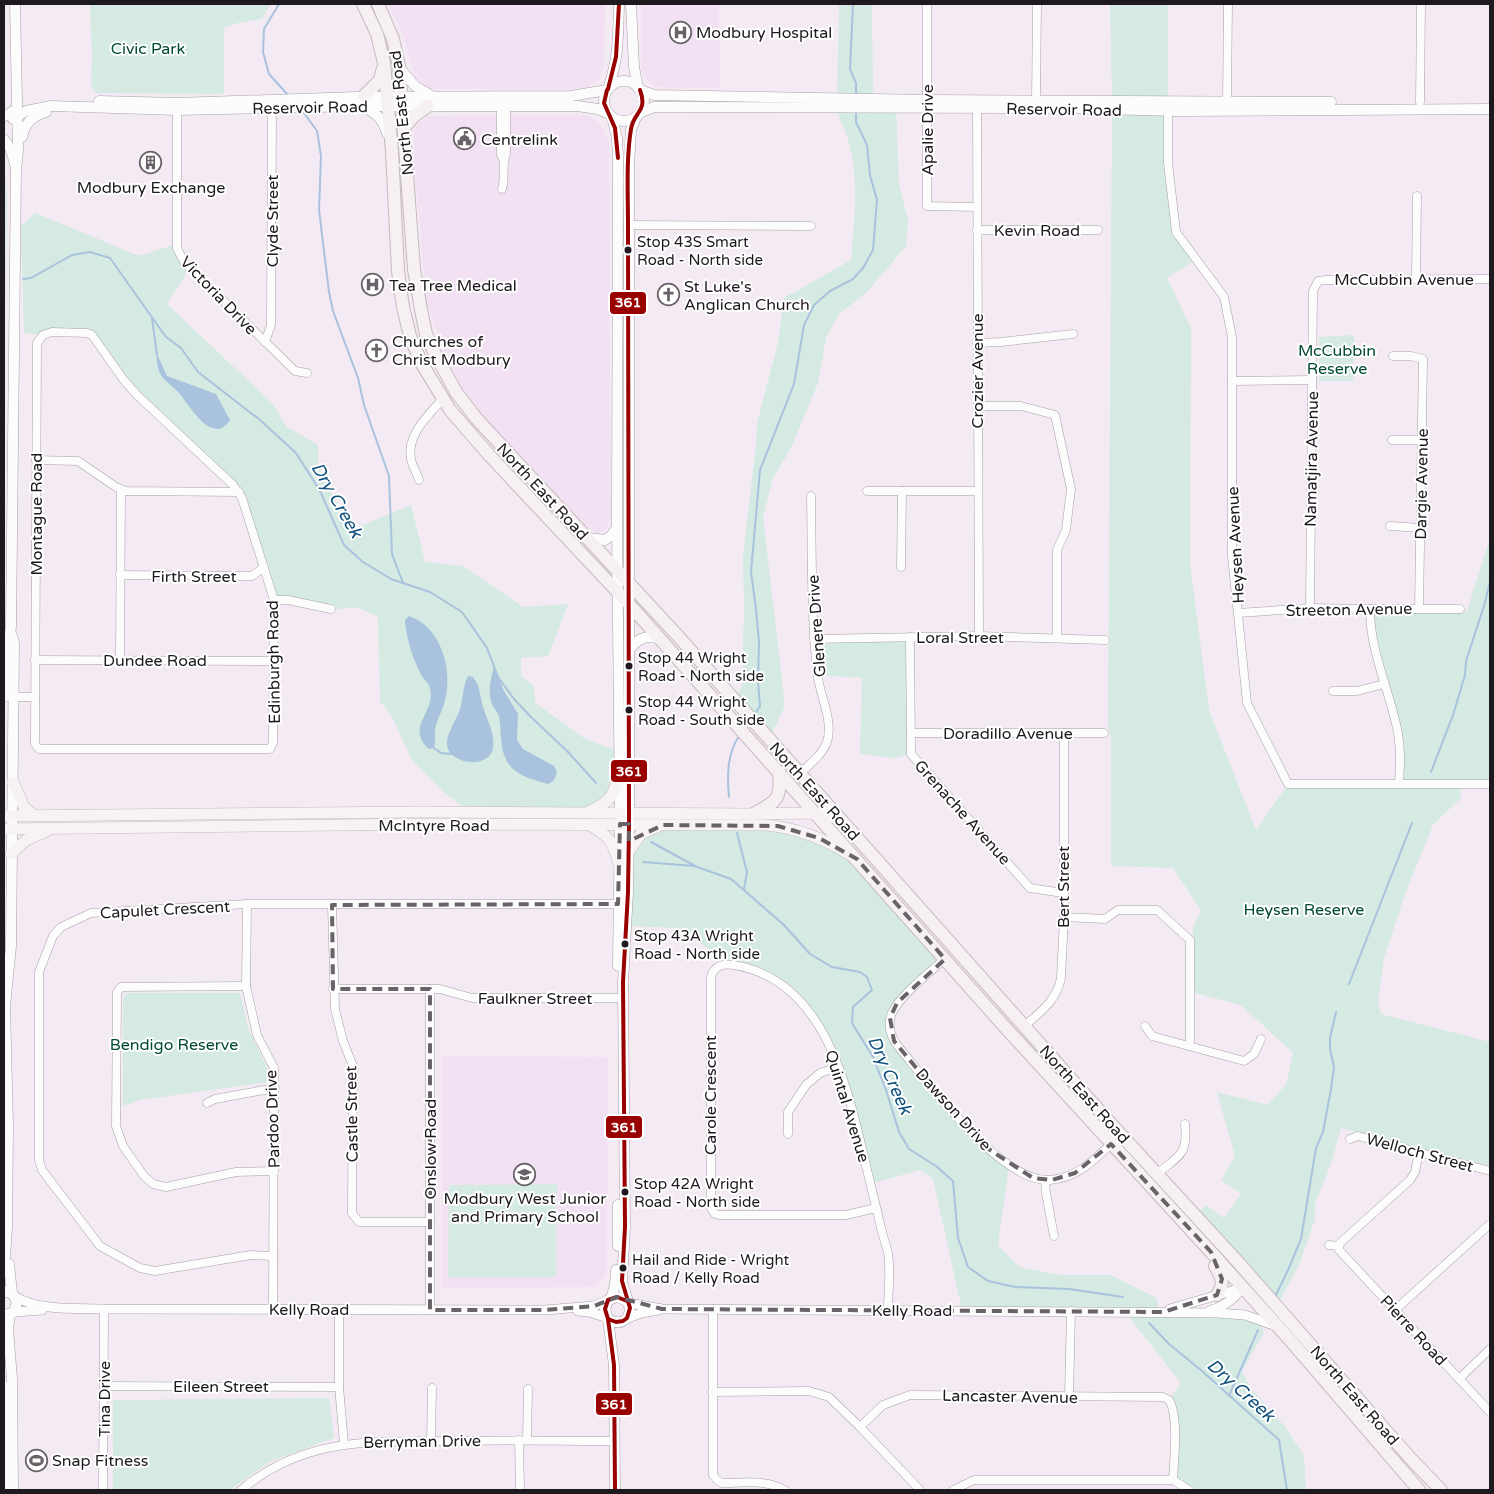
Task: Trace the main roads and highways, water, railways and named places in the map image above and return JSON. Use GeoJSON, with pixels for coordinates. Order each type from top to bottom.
{"type":"FeatureCollection","features":[{"type":"Feature","properties":{"kind":"highway","name":"North East Road"},"geometry":{"type":"LineString","coordinates":[[364,4],[377,34],[384,63],[392,151],[398,271],[403,307],[410,336],[422,364],[443,399],[465,429],[629,604],[1004,1026],[1211,1252],[1419,1490]]}},
{"type":"Feature","properties":{"kind":"highway","name":"North East Road"},"geometry":{"type":"LineString","coordinates":[[378,4],[392,39],[398,66],[414,275],[426,334],[454,390],[493,438],[618,571],[752,719],[1156,1174],[1266,1294],[1440,1490]]}},
{"type":"Feature","properties":{"kind":"highway"},"geometry":{"type":"LineString","coordinates":[[364,101],[380,80],[384,63]]}},
{"type":"Feature","properties":{"kind":"highway"},"geometry":{"type":"LineString","coordinates":[[404,128],[430,101]]}},
{"type":"Feature","properties":{"kind":"highway"},"geometry":{"type":"LineString","coordinates":[[426,334],[421,338],[428,360],[430,378]]}},
{"type":"Feature","properties":{"kind":"highway"},"geometry":{"type":"LineString","coordinates":[[443,399],[454,390]]}},
{"type":"Feature","properties":{"kind":"highway"},"geometry":{"type":"LineString","coordinates":[[753,814],[769,806],[779,797],[779,772]]}},
{"type":"Feature","properties":{"kind":"highway"},"geometry":{"type":"LineString","coordinates":[[1004,1026],[1024,1026],[1027,1051]]}},
{"type":"Feature","properties":{"kind":"highway"},"geometry":{"type":"LineString","coordinates":[[1112,1124],[1114,1133],[1111,1144],[1131,1145]]}},
{"type":"Feature","properties":{"kind":"highway"},"geometry":{"type":"LineString","coordinates":[[1211,1252],[1213,1261],[1222,1279],[1218,1295]]}},
{"type":"Feature","properties":{"kind":"highway"},"geometry":{"type":"LineString","coordinates":[[1236,1261],[1242,1278],[1242,1288],[1266,1294]]}},
{"type":"Feature","properties":{"kind":"highway"},"geometry":{"type":"LineString","coordinates":[[1419,1468],[1422,1480],[1419,1490],[1430,1488],[1440,1490]]}},
{"type":"Feature","properties":{"kind":"main road","name":"Montague Road"},"geometry":{"type":"LineString","coordinates":[[5,1006],[10,946],[11,854],[8,816],[13,782],[7,696],[14,642],[11,627],[16,170],[11,116],[8,4]]}},
{"type":"Feature","properties":{"kind":"main road","name":"Montague Road"},"geometry":{"type":"LineString","coordinates":[[11,116],[15,4]]}},
{"type":"Feature","properties":{"kind":"main road"},"geometry":{"type":"LineString","coordinates":[[614,1365],[618,1335],[630,1310],[622,1281],[625,1227],[624,982],[629,852],[619,772],[617,526],[618,143],[610,116],[604,104],[604,98],[615,70],[618,51],[619,4]]}},
{"type":"Feature","properties":{"kind":"main road"},"geometry":{"type":"LineString","coordinates":[[615,1490],[614,1365],[608,1319],[604,1309],[610,1300],[616,1280],[618,1246],[618,904],[619,864],[625,818],[629,650],[629,142],[630,130],[643,102],[634,67],[631,4]]}},
{"type":"Feature","properties":{"kind":"main road"},"geometry":{"type":"LineString","coordinates":[[398,66],[430,101]]}},
{"type":"Feature","properties":{"kind":"main road"},"geometry":{"type":"LineString","coordinates":[[608,90],[616,83],[625,82],[631,83],[639,89]]}},
{"type":"Feature","properties":{"kind":"main road","name":"Reservoir Road"},"geometry":{"type":"LineString","coordinates":[[639,89],[654,94],[857,102],[977,104],[1420,106],[1490,103]]}},
{"type":"Feature","properties":{"kind":"main road","name":"Reservoir Road"},"geometry":{"type":"LineString","coordinates":[[11,116],[51,106],[98,108],[430,101],[571,96],[608,90]]}},
{"type":"Feature","properties":{"kind":"main road","name":"Reservoir Road"},"geometry":{"type":"LineString","coordinates":[[11,116],[42,102],[63,101],[177,106]]}},
{"type":"Feature","properties":{"kind":"main road"},"geometry":{"type":"LineString","coordinates":[[364,101],[383,121],[392,151]]}},
{"type":"Feature","properties":{"kind":"main road","name":"Reservoir Road"},"geometry":{"type":"LineString","coordinates":[[430,101],[504,106],[584,106],[598,108],[610,116]]}},
{"type":"Feature","properties":{"kind":"main road","name":"Reservoir Road"},"geometry":{"type":"LineString","coordinates":[[638,115],[651,108],[660,107],[857,102]]}},
{"type":"Feature","properties":{"kind":"main road","name":"Reservoir Road"},"geometry":{"type":"LineString","coordinates":[[1420,106],[1490,109]]}},
{"type":"Feature","properties":{"kind":"main road"},"geometry":{"type":"LineString","coordinates":[[16,170],[25,126],[28,120],[51,110],[89,110],[98,108]]}},
{"type":"Feature","properties":{"kind":"main road"},"geometry":{"type":"LineString","coordinates":[[610,116],[622,121],[629,120],[638,115]]}},
{"type":"Feature","properties":{"kind":"main road"},"geometry":{"type":"LineString","coordinates":[[587,538],[605,540],[612,535],[617,526]]}},
{"type":"Feature","properties":{"kind":"main road"},"geometry":{"type":"LineString","coordinates":[[629,650],[642,637],[648,636],[660,639]]}},
{"type":"Feature","properties":{"kind":"main road"},"geometry":{"type":"LineString","coordinates":[[619,772],[615,789],[609,800],[588,819],[610,840],[619,864]]}},
{"type":"Feature","properties":{"kind":"main road"},"geometry":{"type":"LineString","coordinates":[[13,782],[24,807],[34,815]]}},
{"type":"Feature","properties":{"kind":"main road","name":"McIntyre Road"},"geometry":{"type":"LineString","coordinates":[[8,816],[418,812],[588,819]]}},
{"type":"Feature","properties":{"kind":"main road","name":"McIntyre Road"},"geometry":{"type":"LineString","coordinates":[[8,829],[816,813],[828,815],[842,821]]}},
{"type":"Feature","properties":{"kind":"main road","name":"McIntyre Road"},"geometry":{"type":"LineString","coordinates":[[625,818],[663,825],[766,825],[786,828],[819,838],[857,859]]}},
{"type":"Feature","properties":{"kind":"main road"},"geometry":{"type":"LineString","coordinates":[[629,852],[641,834],[663,825]]}},
{"type":"Feature","properties":{"kind":"main road"},"geometry":{"type":"LineString","coordinates":[[11,854],[26,840],[56,828]]}},
{"type":"Feature","properties":{"kind":"main road","name":"Montague Road"},"geometry":{"type":"LineString","coordinates":[[4,988],[8,1125],[7,1228],[4,1272]]}},
{"type":"Feature","properties":{"kind":"main road","name":"Montague Road"},"geometry":{"type":"LineString","coordinates":[[7,1228],[9,1236],[10,1293],[17,1306],[9,1314]]}},
{"type":"Feature","properties":{"kind":"main road"},"geometry":{"type":"LineString","coordinates":[[610,1300],[620,1297],[628,1302]]}},
{"type":"Feature","properties":{"kind":"main road"},"geometry":{"type":"LineString","coordinates":[[9,1314],[8,1329],[12,1379],[13,1490]]}},
{"type":"Feature","properties":{"kind":"main road"},"geometry":{"type":"LineString","coordinates":[[608,1319],[615,1322],[625,1320]]}},
{"type":"Feature","properties":{"kind":"main road"},"geometry":{"type":"LineString","coordinates":[[4,1386],[5,1490]]}},
{"type":"Feature","properties":{"kind":"water"},"geometry":{"type":"Polygon","coordinates":[[[156,352],[167,376],[216,394],[230,420],[223,427],[217,429],[210,427],[196,415],[180,394],[161,375],[156,352]]]}},
{"type":"Feature","properties":{"kind":"water"},"geometry":{"type":"Polygon","coordinates":[[[409,616],[420,621],[436,638],[445,661],[447,673],[446,696],[436,725],[434,748],[429,749],[422,741],[420,727],[429,705],[431,697],[430,688],[419,670],[410,649],[405,620],[409,616]]]}},
{"type":"Feature","properties":{"kind":"water"},"geometry":{"type":"Polygon","coordinates":[[[494,666],[504,691],[518,714],[517,740],[523,749],[554,766],[557,772],[554,780],[548,784],[520,774],[514,770],[505,757],[502,748],[499,717],[492,704],[490,694],[494,666]]]}},
{"type":"Feature","properties":{"kind":"water"},"geometry":{"type":"Polygon","coordinates":[[[468,676],[473,677],[478,685],[493,740],[492,751],[489,756],[477,762],[463,761],[457,758],[451,754],[447,744],[449,733],[461,706],[468,676]]]}},
{"type":"Feature","properties":{"kind":"waterway"},"geometry":{"type":"LineString","coordinates":[[279,4],[264,29],[263,52],[269,74],[287,94]]}},
{"type":"Feature","properties":{"kind":"waterway"},"geometry":{"type":"LineString","coordinates":[[853,4],[850,69],[856,83],[856,95]]}},
{"type":"Feature","properties":{"kind":"waterway"},"geometry":{"type":"LineString","coordinates":[[755,714],[760,706],[758,681],[759,642],[751,572],[760,470],[794,384],[804,325],[814,305],[830,291],[853,279],[863,268],[873,250],[877,200],[870,175],[867,145],[856,122],[856,110]]}},
{"type":"Feature","properties":{"kind":"waterway"},"geometry":{"type":"LineString","coordinates":[[304,113],[317,131],[321,156],[319,210],[333,311],[358,378],[364,405],[389,476],[392,554],[403,583]]}},
{"type":"Feature","properties":{"kind":"waterway","name":"Dry Creek"},"geometry":{"type":"LineString","coordinates":[[23,279],[31,278],[72,255],[90,252],[110,258],[166,337],[181,348],[198,372],[260,420],[296,453],[320,491],[344,545],[363,562],[391,579],[430,592],[462,612],[487,648],[498,677],[514,699],[568,752],[596,783]]}},
{"type":"Feature","properties":{"kind":"waterway"},"geometry":{"type":"LineString","coordinates":[[152,318],[157,355]]}},
{"type":"Feature","properties":{"kind":"waterway"},"geometry":{"type":"LineString","coordinates":[[1431,772],[1453,715],[1465,675],[1466,661],[1490,582]]}},
{"type":"Feature","properties":{"kind":"waterway"},"geometry":{"type":"LineString","coordinates":[[729,797],[730,758],[739,736]]}},
{"type":"Feature","properties":{"kind":"waterway"},"geometry":{"type":"LineString","coordinates":[[434,748],[441,753],[451,754]]}},
{"type":"Feature","properties":{"kind":"waterway"},"geometry":{"type":"LineString","coordinates":[[1349,984],[1412,823]]}},
{"type":"Feature","properties":{"kind":"waterway"},"geometry":{"type":"LineString","coordinates":[[737,833],[747,872],[744,889]]}},
{"type":"Feature","properties":{"kind":"waterway","name":"Dry Creek"},"geometry":{"type":"LineString","coordinates":[[651,842],[697,867],[731,879],[784,925],[810,954],[832,967],[860,972],[867,977],[872,990],[853,1007],[852,1023],[873,1057],[899,1132],[909,1149],[936,1166],[953,1181],[958,1238],[968,1267],[988,1281],[1015,1287],[1069,1289],[1123,1297]]}},
{"type":"Feature","properties":{"kind":"waterway"},"geometry":{"type":"LineString","coordinates":[[643,862],[695,866]]}},
{"type":"Feature","properties":{"kind":"waterway"},"geometry":{"type":"LineString","coordinates":[[1275,1297],[1301,1239],[1316,1148],[1323,1132],[1331,1089],[1334,1067],[1330,1049],[1330,1038],[1336,1012]]}},
{"type":"Feature","properties":{"kind":"waterway","name":"Dry Creek"},"geometry":{"type":"LineString","coordinates":[[1149,1323],[1169,1344],[1279,1440],[1287,1490]]}},
{"type":"Feature","properties":{"kind":"waterway"},"geometry":{"type":"LineString","coordinates":[[1229,1396],[1258,1330]]}},
{"type":"Feature","properties":{"kind":"place","name":"Modbury Hospital"},"geometry":{"type":"Point","coordinates":[680,32]}},
{"type":"Feature","properties":{"kind":"place","name":"Centrelink"},"geometry":{"type":"Point","coordinates":[465,139]}},
{"type":"Feature","properties":{"kind":"place","name":"Modbury Exchange"},"geometry":{"type":"Point","coordinates":[151,163]}},
{"type":"Feature","properties":{"kind":"place","name":"Stop 43S Smart Road - North side"},"geometry":{"type":"Point","coordinates":[628,250]}},
{"type":"Feature","properties":{"kind":"place","name":"Tea Tree Medical"},"geometry":{"type":"Point","coordinates":[373,285]}},
{"type":"Feature","properties":{"kind":"place","name":"St Luke's Anglican Church"},"geometry":{"type":"Point","coordinates":[668,295]}},
{"type":"Feature","properties":{"kind":"place","name":"Churches of Christ Modbury"},"geometry":{"type":"Point","coordinates":[376,350]}},
{"type":"Feature","properties":{"kind":"place","name":"Stop 44 Wright Road - North side"},"geometry":{"type":"Point","coordinates":[629,666]}},
{"type":"Feature","properties":{"kind":"place","name":"Stop 44 Wright Road - South side"},"geometry":{"type":"Point","coordinates":[629,710]}},
{"type":"Feature","properties":{"kind":"place","name":"Stop 43A Wright Road - North side"},"geometry":{"type":"Point","coordinates":[625,944]}},
{"type":"Feature","properties":{"kind":"place","name":"Modbury West Junior and Primary School"},"geometry":{"type":"Point","coordinates":[525,1174]}},
{"type":"Feature","properties":{"kind":"place","name":"Stop 42A Wright Road - North side"},"geometry":{"type":"Point","coordinates":[625,1192]}},
{"type":"Feature","properties":{"kind":"place","name":"Hail and Ride - Wright Road / Kelly Road"},"geometry":{"type":"Point","coordinates":[623,1268]}},
{"type":"Feature","properties":{"kind":"place","name":"Snap Fitness"},"geometry":{"type":"Point","coordinates":[36,1460]}},
{"type":"Feature","properties":{"kind":"park label","name":"Civic Park"},"geometry":{"type":"Point","coordinates":[148,48]}},
{"type":"Feature","properties":{"kind":"park label","name":"McCubbin Reserve"},"geometry":{"type":"Point","coordinates":[1337,359]}},
{"type":"Feature","properties":{"kind":"park label","name":"Heysen Reserve"},"geometry":{"type":"Point","coordinates":[1304,909]}},
{"type":"Feature","properties":{"kind":"park label","name":"Bendigo Reserve"},"geometry":{"type":"Point","coordinates":[174,1044]}}]}
